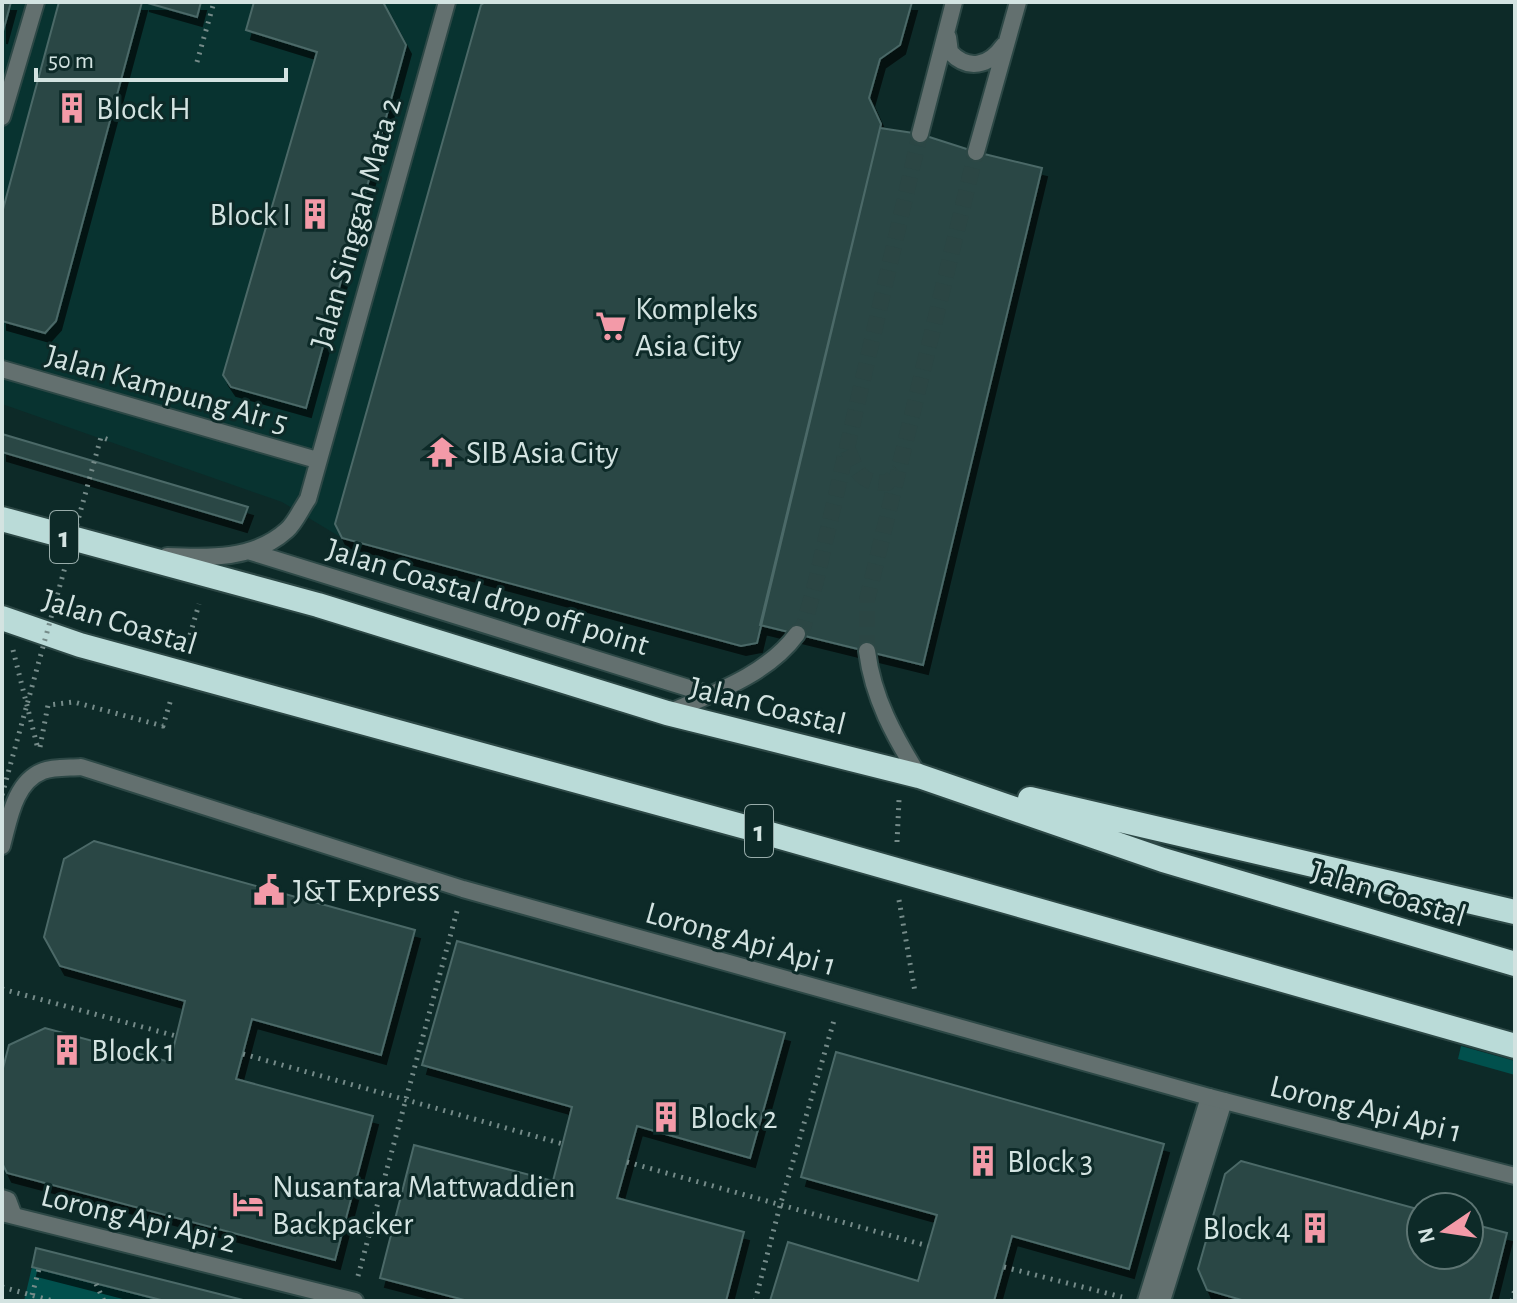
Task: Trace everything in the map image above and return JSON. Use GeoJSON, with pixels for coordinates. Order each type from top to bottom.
{"type":"FeatureCollection","features":[{"type":"Feature","properties":{"kind":"highway","name":"Jalan Coastal"},"geometry":{"type":"LineString","coordinates":[[2,519],[318,605],[667,713],[919,776],[1163,860],[1515,964]]}},
{"type":"Feature","properties":{"kind":"highway","name":"Jalan Coastal"},"geometry":{"type":"LineString","coordinates":[[2,618],[80,645],[749,828],[1515,1046]]}},
{"type":"Feature","properties":{"kind":"highway"},"geometry":{"type":"LineString","coordinates":[[968,791],[1039,801],[1515,912]]}},
{"type":"Feature","properties":{"kind":"street"},"geometry":{"type":"LineString","coordinates":[[2,117],[36,2]]}},
{"type":"Feature","properties":{"kind":"street","name":"Jalan Singgah Mata 2"},"geometry":{"type":"LineString","coordinates":[[248,551],[259,548],[288,530],[308,499],[447,2]]}},
{"type":"Feature","properties":{"kind":"street"},"geometry":{"type":"LineString","coordinates":[[920,134],[954,2]]}},
{"type":"Feature","properties":{"kind":"street"},"geometry":{"type":"LineString","coordinates":[[976,152],[1018,2]]}},
{"type":"Feature","properties":{"kind":"street"},"geometry":{"type":"LineString","coordinates":[[949,23],[950,52],[966,64],[978,65],[990,60],[1008,40]]}},
{"type":"Feature","properties":{"kind":"street","name":"Jalan Kampung Air 5"},"geometry":{"type":"LineString","coordinates":[[2,369],[317,460]]}},
{"type":"Feature","properties":{"kind":"street"},"geometry":{"type":"LineString","coordinates":[[125,554],[204,558],[248,551]]}},
{"type":"Feature","properties":{"kind":"street","name":"Jalan Coastal drop off point"},"geometry":{"type":"LineString","coordinates":[[248,551],[711,695]]}},
{"type":"Feature","properties":{"kind":"street"},"geometry":{"type":"LineString","coordinates":[[667,713],[731,686],[770,662],[788,647],[797,634]]}},
{"type":"Feature","properties":{"kind":"street"},"geometry":{"type":"LineString","coordinates":[[867,651],[870,677],[887,724],[919,776]]}},
{"type":"Feature","properties":{"kind":"street","name":"Lorong Api Api 1"},"geometry":{"type":"LineString","coordinates":[[2,846],[16,799],[28,783],[43,771],[81,767],[463,889],[1216,1099],[1515,1176]]}},
{"type":"Feature","properties":{"kind":"street"},"geometry":{"type":"LineString","coordinates":[[1146,1301],[1216,1099]]}},
{"type":"Feature","properties":{"kind":"street"},"geometry":{"type":"LineString","coordinates":[[1162,1301],[1216,1099]]}},
{"type":"Feature","properties":{"kind":"street"},"geometry":{"type":"LineString","coordinates":[[2,1198],[8,1200],[8,1214]]}},
{"type":"Feature","properties":{"kind":"street","name":"Lorong Api Api 2"},"geometry":{"type":"LineString","coordinates":[[8,1214],[353,1300]]}},
{"type":"Feature","properties":{"kind":"path"},"geometry":{"type":"LineString","coordinates":[[197,62],[214,2]]}},
{"type":"Feature","properties":{"kind":"path"},"geometry":{"type":"LineString","coordinates":[[2,795],[101,437],[112,441]]}},
{"type":"Feature","properties":{"kind":"path"},"geometry":{"type":"LineString","coordinates":[[190,635],[199,604]]}},
{"type":"Feature","properties":{"kind":"path"},"geometry":{"type":"LineString","coordinates":[[13,648],[39,753],[48,705],[74,702],[163,726],[175,686]]}},
{"type":"Feature","properties":{"kind":"path"},"geometry":{"type":"LineString","coordinates":[[353,1300],[463,889]]}},
{"type":"Feature","properties":{"kind":"path"},"geometry":{"type":"LineString","coordinates":[[2,989],[176,1036]]}},
{"type":"Feature","properties":{"kind":"path"},"geometry":{"type":"LineString","coordinates":[[755,1301],[841,995]]}},
{"type":"Feature","properties":{"kind":"path"},"geometry":{"type":"LineString","coordinates":[[243,1054],[563,1144]]}},
{"type":"Feature","properties":{"kind":"path"},"geometry":{"type":"LineString","coordinates":[[627,1162],[928,1246]]}},
{"type":"Feature","properties":{"kind":"path"},"geometry":{"type":"LineString","coordinates":[[1004,1267],[1124,1297]]}},
{"type":"Feature","properties":{"kind":"path"},"geometry":{"type":"LineString","coordinates":[[32,1295],[39,1269]]}},
{"type":"Feature","properties":{"kind":"path"},"geometry":{"type":"LineString","coordinates":[[96,1284],[104,1301]]}},
{"type":"Feature","properties":{"kind":"path"},"geometry":{"type":"LineString","coordinates":[[2,1287],[53,1301]]}},
{"type":"Feature","properties":{"kind":"path"},"geometry":{"type":"LineString","coordinates":[[1512,1301],[1515,1289]]}},
{"type":"Feature","properties":{"kind":"shaded area"},"geometry":{"type":"Polygon","coordinates":[[[2,2],[485,2],[481,5],[335,524],[342,538],[282,502],[2,404],[2,2]]]}},
{"type":"Feature","properties":{"kind":"shaded area"},"geometry":{"type":"Polygon","coordinates":[[[1461,1046],[1515,1061],[1515,1075],[1458,1059],[1461,1046]]]}},
{"type":"Feature","properties":{"kind":"shaded area"},"geometry":{"type":"Polygon","coordinates":[[[32,1267],[39,1269],[165,1301],[24,1301],[32,1267]]]}},
{"type":"Feature","properties":{"kind":"building"},"geometry":{"type":"Polygon","coordinates":[[[2,2],[11,2],[2,35],[2,2]]]}},
{"type":"Feature","properties":{"kind":"building","name":"Block H"},"geometry":{"type":"Polygon","coordinates":[[[59,2],[142,2],[56,321],[45,333],[2,321],[2,213],[59,2]]]}},
{"type":"Feature","properties":{"kind":"building","name":"Block H"},"geometry":{"type":"Polygon","coordinates":[[[144,2],[201,2],[197,17],[144,2]]]}},
{"type":"Feature","properties":{"kind":"building","name":"Block I"},"geometry":{"type":"Polygon","coordinates":[[[254,2],[383,2],[406,45],[306,408],[231,387],[223,375],[317,52],[246,30],[254,2]]]}},
{"type":"Feature","properties":{"kind":"building","name":"Kompleks Asia City"},"geometry":{"type":"Polygon","coordinates":[[[485,2],[912,2],[900,45],[880,59],[869,98],[881,124],[757,643],[741,646],[342,538],[335,524],[481,5],[485,2]]]}},
{"type":"Feature","properties":{"kind":"building"},"geometry":{"type":"Polygon","coordinates":[[[880,128],[920,134],[1042,168],[923,665],[760,625],[880,128]]]}},
{"type":"Feature","properties":{"kind":"building"},"geometry":{"type":"Polygon","coordinates":[[[2,434],[248,507],[242,523],[2,452],[2,434]]]}},
{"type":"Feature","properties":{"kind":"building","name":"Block 1"},"geometry":{"type":"Polygon","coordinates":[[[94,841],[415,930],[381,1055],[252,1019],[236,1079],[373,1116],[335,1260],[7,1173],[2,1163],[2,1072],[9,1045],[45,1028],[170,1062],[185,1001],[60,966],[44,937],[64,859],[94,841]]]}},
{"type":"Feature","properties":{"kind":"building","name":"Block 2"},"geometry":{"type":"Polygon","coordinates":[[[457,941],[785,1033],[750,1158],[637,1126],[617,1198],[744,1232],[726,1301],[468,1301],[380,1278],[414,1145],[553,1181],[572,1107],[422,1065],[457,941]]]}},
{"type":"Feature","properties":{"kind":"building","name":"Block 3"},"geometry":{"type":"Polygon","coordinates":[[[836,1052],[1164,1144],[1129,1269],[1012,1236],[994,1301],[770,1301],[788,1242],[918,1281],[937,1215],[801,1177],[836,1052]]]}},
{"type":"Feature","properties":{"kind":"building","name":"Block 4"},"geometry":{"type":"Polygon","coordinates":[[[1241,1161],[1405,1206],[1405,1271],[1485,1271],[1485,1227],[1507,1233],[1490,1301],[1245,1301],[1207,1290],[1198,1269],[1225,1174],[1241,1161]]]}},
{"type":"Feature","properties":{"kind":"building"},"geometry":{"type":"Polygon","coordinates":[[[36,1248],[247,1301],[165,1301],[32,1267],[36,1248]]]}},
{"type":"Feature","properties":{"kind":"tunnel"},"geometry":{"type":"LineString","coordinates":[[797,634],[804,625],[816,581],[920,134]]}},
{"type":"Feature","properties":{"kind":"tunnel"},"geometry":{"type":"LineString","coordinates":[[867,651],[867,600],[976,152]]}},
{"type":"Feature","properties":{"kind":"tunnel"},"geometry":{"type":"LineString","coordinates":[[848,450],[865,479],[887,483],[899,471]]}},
{"type":"Feature","properties":{"kind":"place","name":"Block H"},"geometry":{"type":"Point","coordinates":[72,108]}},
{"type":"Feature","properties":{"kind":"place","name":"Block I"},"geometry":{"type":"Point","coordinates":[315,214]}},
{"type":"Feature","properties":{"kind":"place","name":"Kompleks Asia City"},"geometry":{"type":"Point","coordinates":[611,326]}},
{"type":"Feature","properties":{"kind":"place","name":"SIB Asia City"},"geometry":{"type":"Point","coordinates":[442,452]}},
{"type":"Feature","properties":{"kind":"place","name":"J&T Express"},"geometry":{"type":"Point","coordinates":[269,890]}},
{"type":"Feature","properties":{"kind":"place","name":"Block 1"},"geometry":{"type":"Point","coordinates":[67,1050]}},
{"type":"Feature","properties":{"kind":"place","name":"Block 2"},"geometry":{"type":"Point","coordinates":[666,1117]}},
{"type":"Feature","properties":{"kind":"place","name":"Block 3"},"geometry":{"type":"Point","coordinates":[983,1161]}},
{"type":"Feature","properties":{"kind":"place","name":"Nusantara Mattwaddien Backpacker"},"geometry":{"type":"Point","coordinates":[248,1204]}},
{"type":"Feature","properties":{"kind":"place","name":"Block 4"},"geometry":{"type":"Point","coordinates":[1315,1228]}}]}
